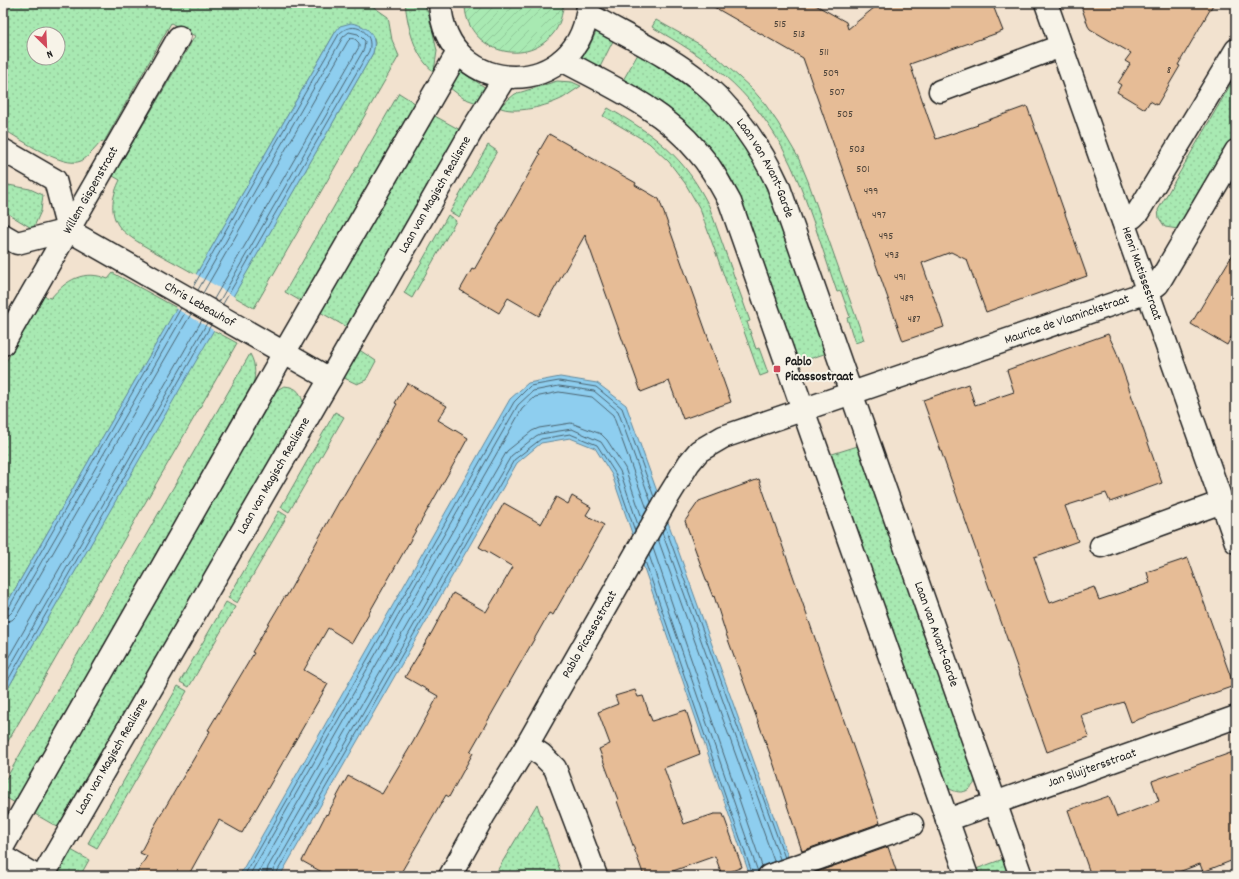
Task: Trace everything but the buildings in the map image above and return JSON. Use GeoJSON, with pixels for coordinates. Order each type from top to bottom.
{"type":"FeatureCollection","features":[{"type":"Feature","properties":{"kind":"street"},"geometry":{"type":"LineString","coordinates":[[440,3],[441,17],[445,29],[450,41],[458,52],[479,69],[505,77],[529,76],[552,67],[562,60],[576,44],[585,25],[588,9]]}},
{"type":"Feature","properties":{"kind":"street","name":"Henri Matissestraat"},"geometry":{"type":"LineString","coordinates":[[1046,3],[1236,542]]}},
{"type":"Feature","properties":{"kind":"street","name":"Laan van Avant-Garde"},"geometry":{"type":"LineString","coordinates":[[588,9],[704,84],[726,106],[758,146],[778,185],[1021,876]]}},
{"type":"Feature","properties":{"kind":"street","name":"Willem Gispenstraat"},"geometry":{"type":"LineString","coordinates":[[3,344],[179,38]]}},
{"type":"Feature","properties":{"kind":"street"},"geometry":{"type":"LineString","coordinates":[[940,91],[1061,46]]}},
{"type":"Feature","properties":{"kind":"street"},"geometry":{"type":"LineString","coordinates":[[1123,220],[1133,217],[1138,212],[1236,50]]}},
{"type":"Feature","properties":{"kind":"street"},"geometry":{"type":"LineString","coordinates":[[3,846],[284,353],[458,52]]}},
{"type":"Feature","properties":{"kind":"street"},"geometry":{"type":"LineString","coordinates":[[562,60],[646,105],[668,122],[698,151],[714,174],[730,202],[967,876]]}},
{"type":"Feature","properties":{"kind":"street","name":"Laan van Magisch Realisme"},"geometry":{"type":"LineString","coordinates":[[43,876],[474,127],[505,77]]}},
{"type":"Feature","properties":{"kind":"street"},"geometry":{"type":"LineString","coordinates":[[3,150],[55,180],[68,230],[17,243],[3,235]]}},
{"type":"Feature","properties":{"kind":"street","name":"Maurice de Vlaminckstraat"},"geometry":{"type":"LineString","coordinates":[[850,393],[1148,292],[1158,284],[1236,151]]}},
{"type":"Feature","properties":{"kind":"street","name":"Chris Lebeauhof"},"geometry":{"type":"LineString","coordinates":[[68,230],[330,379]]}},
{"type":"Feature","properties":{"kind":"street"},"geometry":{"type":"LineString","coordinates":[[803,409],[850,393]]}},
{"type":"Feature","properties":{"kind":"street","name":"Pablo Picassostraat"},"geometry":{"type":"LineString","coordinates":[[450,876],[484,815],[527,745],[629,564],[689,463],[704,447],[723,437],[803,409]]}},
{"type":"Feature","properties":{"kind":"street"},"geometry":{"type":"LineString","coordinates":[[1102,546],[1222,502]]}},
{"type":"Feature","properties":{"kind":"street","name":"Jan Sluijtersstraat"},"geometry":{"type":"LineString","coordinates":[[947,820],[1236,717]]}},
{"type":"Feature","properties":{"kind":"street"},"geometry":{"type":"LineString","coordinates":[[527,745],[542,755],[555,768],[596,876]]}},
{"type":"Feature","properties":{"kind":"street"},"geometry":{"type":"LineString","coordinates":[[769,876],[912,825]]}},
{"type":"Feature","properties":{"kind":"street"},"geometry":{"type":"LineString","coordinates":[[3,857],[36,876]]}},
{"type":"Feature","properties":{"kind":"green space"},"geometry":{"type":"Polygon","coordinates":[[[3,3],[368,3],[388,17],[392,40],[399,56],[254,308],[233,296],[373,53],[375,43],[374,39],[336,31],[196,275],[142,245],[123,231],[115,220],[113,208],[115,191],[120,180],[113,176],[195,36],[171,23],[104,142],[102,141],[81,161],[64,161],[30,146],[3,129],[3,3]]]}},
{"type":"Feature","properties":{"kind":"green space"},"geometry":{"type":"Polygon","coordinates":[[[405,3],[424,3],[429,15],[437,51],[434,72],[421,58],[413,40],[405,3]]]}},
{"type":"Feature","properties":{"kind":"green space"},"geometry":{"type":"Polygon","coordinates":[[[465,3],[564,3],[559,24],[553,34],[541,45],[527,51],[512,52],[498,49],[485,43],[474,32],[467,19],[465,3]]]}},
{"type":"Feature","properties":{"kind":"green space"},"geometry":{"type":"Polygon","coordinates":[[[656,20],[701,45],[716,56],[752,89],[765,104],[778,123],[798,157],[808,181],[864,340],[855,343],[847,318],[850,317],[841,291],[837,292],[791,164],[764,118],[733,83],[708,62],[652,27],[656,20]]]}},
{"type":"Feature","properties":{"kind":"green space"},"geometry":{"type":"Polygon","coordinates":[[[597,30],[613,41],[599,69],[581,58],[589,47],[597,30]]]}},
{"type":"Feature","properties":{"kind":"green space"},"geometry":{"type":"Polygon","coordinates":[[[638,54],[672,72],[714,107],[738,133],[768,186],[827,353],[797,363],[710,150],[689,125],[655,99],[622,82],[638,54]]]}},
{"type":"Feature","properties":{"kind":"green space"},"geometry":{"type":"Polygon","coordinates":[[[459,70],[486,88],[477,103],[463,98],[450,88],[459,70]]]}},
{"type":"Feature","properties":{"kind":"green space"},"geometry":{"type":"Polygon","coordinates":[[[1236,75],[1236,141],[1178,229],[1165,227],[1159,218],[1158,210],[1236,75]]]}},
{"type":"Feature","properties":{"kind":"green space"},"geometry":{"type":"Polygon","coordinates":[[[557,81],[572,82],[581,86],[563,98],[549,104],[522,110],[505,109],[499,107],[515,94],[557,81]]]}},
{"type":"Feature","properties":{"kind":"green space"},"geometry":{"type":"Polygon","coordinates":[[[399,93],[418,105],[304,303],[285,292],[399,93]]]}},
{"type":"Feature","properties":{"kind":"green space"},"geometry":{"type":"Polygon","coordinates":[[[608,108],[640,128],[667,148],[689,173],[699,189],[709,206],[750,321],[747,322],[756,349],[759,348],[768,373],[760,376],[700,209],[685,183],[669,162],[649,143],[603,116],[608,108]]]}},
{"type":"Feature","properties":{"kind":"green space"},"geometry":{"type":"Polygon","coordinates":[[[433,115],[462,131],[348,328],[320,312],[433,115]]]}},
{"type":"Feature","properties":{"kind":"green space"},"geometry":{"type":"Polygon","coordinates":[[[488,145],[497,151],[459,217],[450,212],[488,145]]]}},
{"type":"Feature","properties":{"kind":"green space"},"geometry":{"type":"Polygon","coordinates":[[[3,184],[30,189],[43,195],[41,211],[33,229],[10,215],[3,208],[3,184]]]}},
{"type":"Feature","properties":{"kind":"green space"},"geometry":{"type":"Polygon","coordinates":[[[448,215],[456,221],[412,298],[404,293],[448,215]]]}},
{"type":"Feature","properties":{"kind":"green space"},"geometry":{"type":"Polygon","coordinates":[[[113,273],[177,308],[3,610],[3,367],[43,296],[51,298],[69,281],[76,278],[91,275],[108,279],[113,273]]]}},
{"type":"Feature","properties":{"kind":"green space"},"geometry":{"type":"Polygon","coordinates":[[[213,330],[237,343],[3,750],[3,697],[213,330]]]}},
{"type":"Feature","properties":{"kind":"green space"},"geometry":{"type":"Polygon","coordinates":[[[358,349],[376,361],[366,380],[357,384],[342,377],[358,349]]]}},
{"type":"Feature","properties":{"kind":"green space"},"geometry":{"type":"Polygon","coordinates":[[[250,354],[254,363],[255,372],[252,391],[17,804],[3,796],[3,784],[250,354]]]}},
{"type":"Feature","properties":{"kind":"green space"},"geometry":{"type":"Polygon","coordinates":[[[284,386],[296,389],[302,398],[304,406],[61,829],[33,813],[275,391],[284,386]]]}},
{"type":"Feature","properties":{"kind":"green space"},"geometry":{"type":"Polygon","coordinates":[[[335,412],[344,417],[289,512],[281,507],[335,412]]]}},
{"type":"Feature","properties":{"kind":"green space"},"geometry":{"type":"Polygon","coordinates":[[[861,445],[976,780],[971,788],[964,792],[957,792],[948,788],[829,455],[861,445]]]}},
{"type":"Feature","properties":{"kind":"green space"},"geometry":{"type":"Polygon","coordinates":[[[279,511],[287,516],[237,603],[228,598],[279,511]]]}},
{"type":"Feature","properties":{"kind":"green space"},"geometry":{"type":"Polygon","coordinates":[[[226,602],[235,607],[189,687],[180,682],[226,602]]]}},
{"type":"Feature","properties":{"kind":"green space"},"geometry":{"type":"Polygon","coordinates":[[[178,686],[187,691],[97,848],[88,843],[178,686]]]}},
{"type":"Feature","properties":{"kind":"green space"},"geometry":{"type":"Polygon","coordinates":[[[537,804],[562,876],[494,876],[537,804]]]}},
{"type":"Feature","properties":{"kind":"green space"},"geometry":{"type":"Polygon","coordinates":[[[71,850],[89,860],[80,876],[56,876],[71,850]]]}},
{"type":"Feature","properties":{"kind":"green space"},"geometry":{"type":"Polygon","coordinates":[[[1006,858],[1012,876],[979,876],[976,869],[1006,858]]]}},
{"type":"Feature","properties":{"kind":"water"},"geometry":{"type":"Polygon","coordinates":[[[351,23],[362,26],[373,36],[373,53],[3,697],[3,610],[336,31],[340,26],[351,23]]]}},
{"type":"Feature","properties":{"kind":"water"},"geometry":{"type":"Polygon","coordinates":[[[560,377],[597,383],[626,405],[795,876],[750,876],[612,475],[595,448],[570,438],[541,443],[517,463],[280,876],[239,876],[510,399],[528,383],[560,377]]]}},
{"type":"Feature","properties":{"kind":"pier"},"geometry":{"type":"Polygon","coordinates":[[[194,273],[235,297],[215,331],[175,308],[194,273]]]}},
{"type":"Feature","properties":{"kind":"place","name":"Pablo Picassostraat"},"geometry":{"type":"Point","coordinates":[777,369]}}]}
